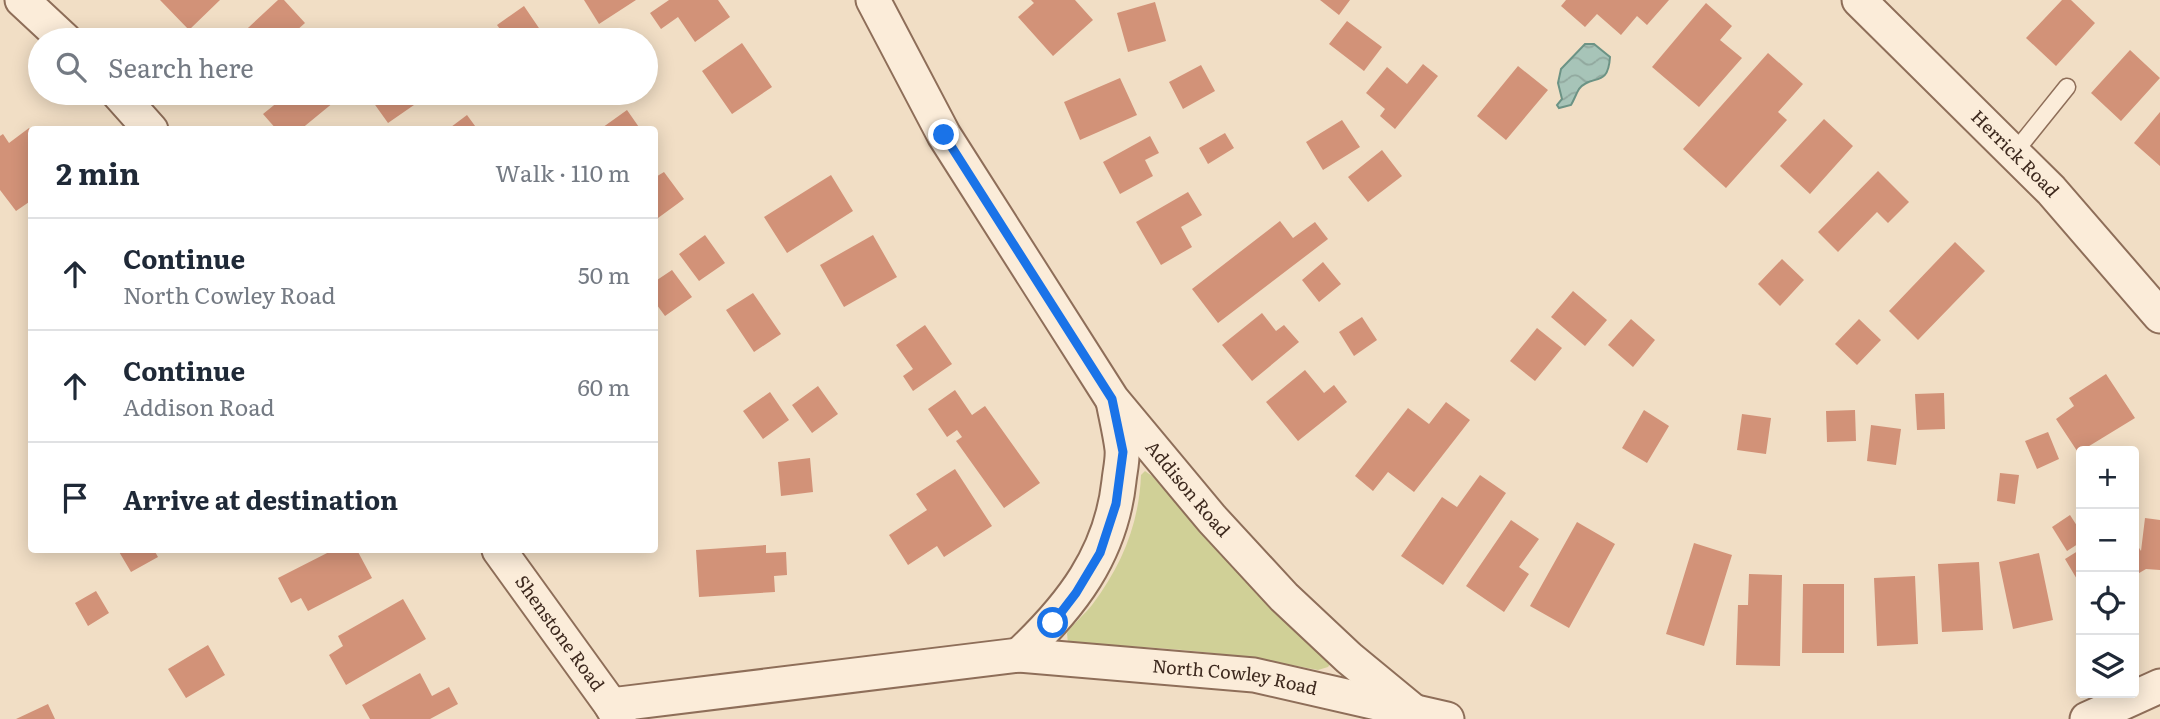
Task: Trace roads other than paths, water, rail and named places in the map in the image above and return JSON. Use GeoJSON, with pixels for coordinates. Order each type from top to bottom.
{"type":"FeatureCollection","features":[{"type":"Feature","properties":{"kind":"street"},"geometry":{"type":"LineString","coordinates":[[22,0],[52,28]]}},
{"type":"Feature","properties":{"kind":"street","name":"Addison Road"},"geometry":{"type":"LineString","coordinates":[[873,0],[944,135],[1112,399],[1213,519],[1284,597],[1349,658],[1419,715]]}},
{"type":"Feature","properties":{"kind":"street","name":"Herrick Road"},"geometry":{"type":"LineString","coordinates":[[1858,0],[2051,190],[2160,316]]}},
{"type":"Feature","properties":{"kind":"street"},"geometry":{"type":"LineString","coordinates":[[129,105],[147,126]]}},
{"type":"Feature","properties":{"kind":"street"},"geometry":{"type":"LineString","coordinates":[[1019,655],[1053,623],[1076,593],[1100,553],[1116,504],[1123,452],[1112,399]]}},
{"type":"Feature","properties":{"kind":"street","name":"Shenstone Road"},"geometry":{"type":"LineString","coordinates":[[501,553],[615,712]]}},
{"type":"Feature","properties":{"kind":"street","name":"North Cowley Road"},"geometry":{"type":"LineString","coordinates":[[615,712],[1019,655],[1254,676],[1419,715],[1447,719]]}},
{"type":"Feature","properties":{"kind":"street"},"geometry":{"type":"LineString","coordinates":[[2087,719],[2160,686]]}},
{"type":"Feature","properties":{"kind":"lane"},"geometry":{"type":"LineString","coordinates":[[2014,153],[2067,87]]}},
{"type":"Feature","properties":{"kind":"water"},"geometry":{"type":"Polygon","coordinates":[[[1585,44],[1594,44],[1610,57],[1609,67],[1603,77],[1584,84],[1579,89],[1571,105],[1559,108],[1557,105],[1562,99],[1558,83],[1561,69],[1585,44]]]}}]}
